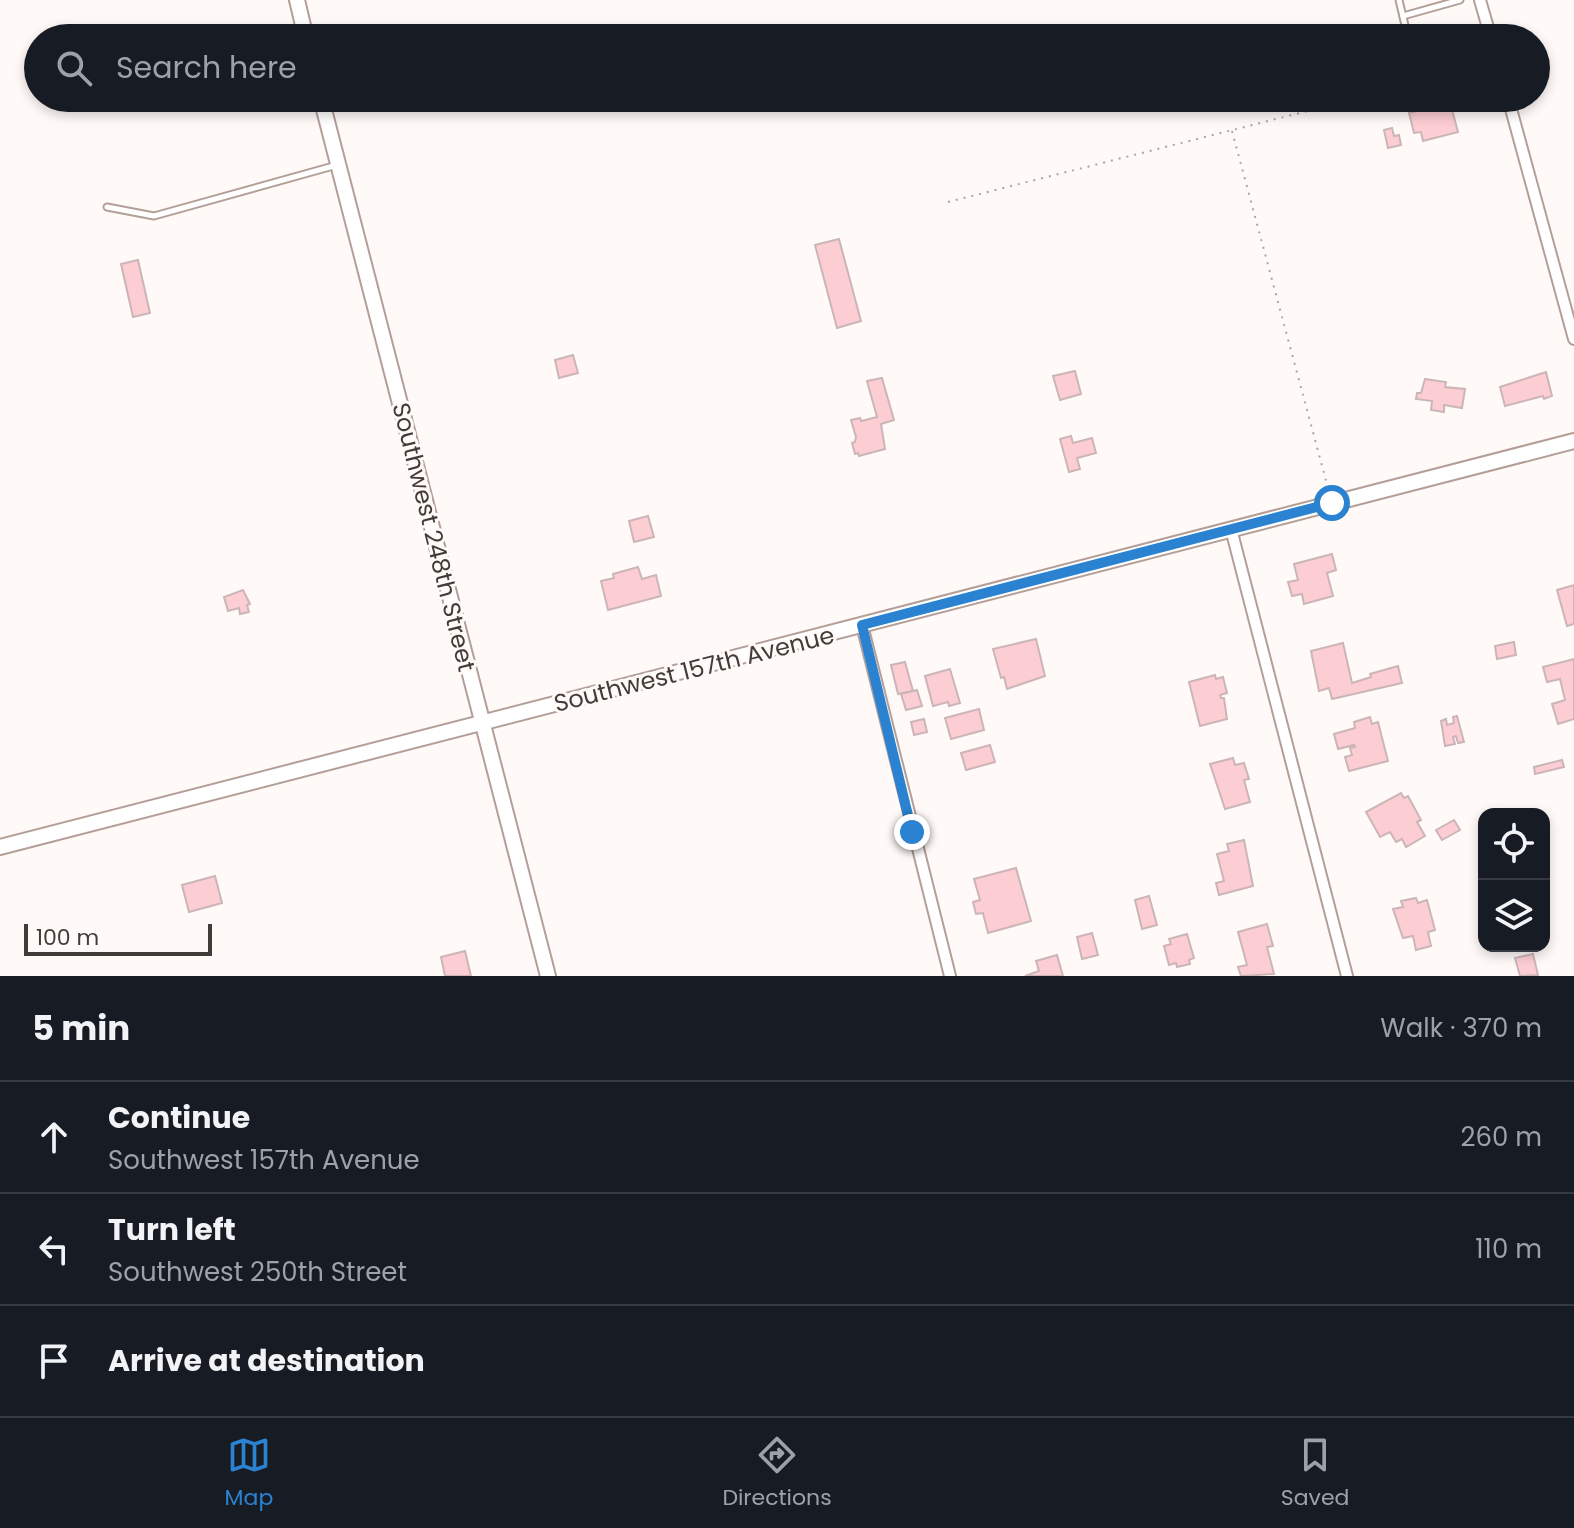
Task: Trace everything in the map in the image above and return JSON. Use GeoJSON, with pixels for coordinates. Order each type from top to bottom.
{"type":"FeatureCollection","features":[{"type":"Feature","properties":{"kind":"street"},"geometry":{"type":"LineString","coordinates":[[297,0],[303,24]]}},
{"type":"Feature","properties":{"kind":"street"},"geometry":{"type":"LineString","coordinates":[[1480,0],[1487,24]]}},
{"type":"Feature","properties":{"kind":"street","name":"Southwest 248th Street"},"geometry":{"type":"LineString","coordinates":[[325,112],[548,976]]}},
{"type":"Feature","properties":{"kind":"street"},"geometry":{"type":"LineString","coordinates":[[1512,112],[1574,339]]}},
{"type":"Feature","properties":{"kind":"street","name":"Southwest 157th Avenue"},"geometry":{"type":"LineString","coordinates":[[0,847],[1574,441]]}},
{"type":"Feature","properties":{"kind":"street"},"geometry":{"type":"LineString","coordinates":[[1231,529],[1347,976]]}},
{"type":"Feature","properties":{"kind":"street"},"geometry":{"type":"LineString","coordinates":[[862,625],[950,976]]}},
{"type":"Feature","properties":{"kind":"lane"},"geometry":{"type":"LineString","coordinates":[[1399,0],[1405,24]]}},
{"type":"Feature","properties":{"kind":"lane"},"geometry":{"type":"LineString","coordinates":[[1403,16],[1460,0]]}},
{"type":"Feature","properties":{"kind":"lane"},"geometry":{"type":"LineString","coordinates":[[107,207],[154,216],[338,164]]}},
{"type":"Feature","properties":{"kind":"path"},"geometry":{"type":"LineString","coordinates":[[948,202],[1303,112]]}},
{"type":"Feature","properties":{"kind":"path"},"geometry":{"type":"LineString","coordinates":[[1232,130],[1332,503]]}},
{"type":"Feature","properties":{"kind":"building"},"geometry":{"type":"Polygon","coordinates":[[[1453,112],[1458,132],[1423,141],[1421,132],[1414,133],[1409,113],[1453,112]]]}},
{"type":"Feature","properties":{"kind":"building"},"geometry":{"type":"Polygon","coordinates":[[[1392,128],[1394,136],[1399,135],[1401,145],[1388,148],[1384,130],[1392,128]]]}},
{"type":"Feature","properties":{"kind":"building"},"geometry":{"type":"Polygon","coordinates":[[[839,239],[861,321],[837,328],[815,245],[839,239]]]}},
{"type":"Feature","properties":{"kind":"building"},"geometry":{"type":"Polygon","coordinates":[[[138,260],[150,313],[133,317],[121,264],[138,260]]]}},
{"type":"Feature","properties":{"kind":"building"},"geometry":{"type":"Polygon","coordinates":[[[573,355],[578,373],[559,378],[555,360],[573,355]]]}},
{"type":"Feature","properties":{"kind":"building"},"geometry":{"type":"Polygon","coordinates":[[[1075,371],[1081,394],[1060,400],[1053,376],[1075,371]]]}},
{"type":"Feature","properties":{"kind":"building"},"geometry":{"type":"Polygon","coordinates":[[[1546,372],[1552,396],[1505,406],[1500,387],[1546,372]]]}},
{"type":"Feature","properties":{"kind":"building"},"geometry":{"type":"Polygon","coordinates":[[[882,378],[894,420],[881,424],[885,449],[859,456],[855,454],[852,443],[856,437],[851,420],[877,417],[867,381],[882,378]]]}},
{"type":"Feature","properties":{"kind":"building"},"geometry":{"type":"Polygon","coordinates":[[[1425,379],[1446,382],[1445,387],[1465,389],[1462,408],[1444,405],[1444,412],[1431,410],[1432,401],[1416,399],[1425,379]]]}},
{"type":"Feature","properties":{"kind":"building"},"geometry":{"type":"Polygon","coordinates":[[[1071,436],[1073,443],[1092,438],[1096,453],[1077,458],[1080,469],[1069,472],[1060,439],[1071,436]]]}},
{"type":"Feature","properties":{"kind":"building"},"geometry":{"type":"Polygon","coordinates":[[[648,516],[654,537],[634,542],[629,521],[648,516]]]}},
{"type":"Feature","properties":{"kind":"building"},"geometry":{"type":"Polygon","coordinates":[[[1332,554],[1336,570],[1327,573],[1333,596],[1304,604],[1302,594],[1292,596],[1288,582],[1298,580],[1294,564],[1332,554]]]}},
{"type":"Feature","properties":{"kind":"building"},"geometry":{"type":"Polygon","coordinates":[[[638,567],[642,579],[656,575],[661,596],[608,610],[601,581],[638,567]]]}},
{"type":"Feature","properties":{"kind":"building"},"geometry":{"type":"Polygon","coordinates":[[[1574,585],[1574,624],[1567,626],[1557,590],[1574,585]]]}},
{"type":"Feature","properties":{"kind":"building"},"geometry":{"type":"Polygon","coordinates":[[[243,590],[250,604],[247,605],[249,612],[240,614],[239,608],[228,611],[224,597],[243,590]]]}},
{"type":"Feature","properties":{"kind":"building"},"geometry":{"type":"Polygon","coordinates":[[[1036,639],[1045,676],[1007,689],[993,649],[1036,639]]]}},
{"type":"Feature","properties":{"kind":"building"},"geometry":{"type":"Polygon","coordinates":[[[1514,642],[1516,655],[1497,659],[1495,646],[1514,642]]]}},
{"type":"Feature","properties":{"kind":"building"},"geometry":{"type":"Polygon","coordinates":[[[1343,643],[1352,683],[1398,666],[1402,683],[1332,699],[1329,688],[1319,691],[1311,651],[1343,643]]]}},
{"type":"Feature","properties":{"kind":"building"},"geometry":{"type":"Polygon","coordinates":[[[1574,659],[1574,719],[1558,724],[1552,704],[1565,700],[1560,679],[1547,682],[1543,667],[1574,659]]]}},
{"type":"Feature","properties":{"kind":"building"},"geometry":{"type":"Polygon","coordinates":[[[905,662],[913,691],[898,694],[891,665],[905,662]]]}},
{"type":"Feature","properties":{"kind":"building"},"geometry":{"type":"Polygon","coordinates":[[[950,669],[960,703],[933,706],[925,676],[950,669]]]}},
{"type":"Feature","properties":{"kind":"building"},"geometry":{"type":"Polygon","coordinates":[[[1215,675],[1216,679],[1223,677],[1227,693],[1220,695],[1224,698],[1227,719],[1200,726],[1189,682],[1215,675]]]}},
{"type":"Feature","properties":{"kind":"building"},"geometry":{"type":"Polygon","coordinates":[[[917,690],[922,706],[906,710],[901,694],[917,690]]]}},
{"type":"Feature","properties":{"kind":"building"},"geometry":{"type":"Polygon","coordinates":[[[979,709],[984,730],[951,739],[945,718],[979,709]]]}},
{"type":"Feature","properties":{"kind":"building"},"geometry":{"type":"Polygon","coordinates":[[[1457,716],[1464,742],[1458,743],[1456,736],[1453,737],[1455,744],[1445,746],[1441,721],[1446,719],[1447,725],[1454,723],[1453,717],[1457,716]]]}},
{"type":"Feature","properties":{"kind":"building"},"geometry":{"type":"Polygon","coordinates":[[[1370,717],[1372,724],[1378,722],[1388,761],[1349,771],[1345,757],[1352,755],[1350,748],[1355,747],[1338,749],[1334,734],[1355,728],[1354,722],[1370,717]]]}},
{"type":"Feature","properties":{"kind":"building"},"geometry":{"type":"Polygon","coordinates":[[[924,719],[927,732],[914,735],[911,722],[924,719]]]}},
{"type":"Feature","properties":{"kind":"building"},"geometry":{"type":"Polygon","coordinates":[[[990,745],[995,762],[966,770],[961,753],[990,745]]]}},
{"type":"Feature","properties":{"kind":"building"},"geometry":{"type":"Polygon","coordinates":[[[1233,758],[1235,765],[1244,763],[1249,779],[1244,780],[1250,802],[1225,809],[1210,764],[1233,758]]]}},
{"type":"Feature","properties":{"kind":"building"},"geometry":{"type":"Polygon","coordinates":[[[1562,760],[1564,767],[1535,774],[1534,767],[1562,760]]]}},
{"type":"Feature","properties":{"kind":"building"},"geometry":{"type":"Polygon","coordinates":[[[1401,793],[1404,798],[1408,796],[1421,820],[1417,822],[1425,836],[1406,847],[1402,839],[1396,842],[1390,832],[1380,837],[1366,812],[1401,793]]]}},
{"type":"Feature","properties":{"kind":"building"},"geometry":{"type":"Polygon","coordinates":[[[1454,820],[1460,830],[1442,840],[1436,830],[1454,820]]]}},
{"type":"Feature","properties":{"kind":"building"},"geometry":{"type":"Polygon","coordinates":[[[1244,840],[1253,886],[1219,895],[1216,883],[1224,881],[1217,854],[1229,851],[1227,844],[1244,840]]]}},
{"type":"Feature","properties":{"kind":"building"},"geometry":{"type":"Polygon","coordinates":[[[1016,868],[1031,921],[988,933],[983,913],[976,914],[973,902],[980,900],[974,879],[1016,868]]]}},
{"type":"Feature","properties":{"kind":"building"},"geometry":{"type":"Polygon","coordinates":[[[215,876],[222,903],[189,912],[182,885],[215,876]]]}},
{"type":"Feature","properties":{"kind":"building"},"geometry":{"type":"Polygon","coordinates":[[[1149,896],[1157,925],[1142,929],[1135,900],[1149,896]]]}},
{"type":"Feature","properties":{"kind":"building"},"geometry":{"type":"Polygon","coordinates":[[[1416,898],[1418,903],[1427,900],[1435,930],[1428,932],[1431,946],[1416,950],[1413,936],[1403,938],[1393,909],[1403,907],[1401,901],[1416,898]]]}},
{"type":"Feature","properties":{"kind":"building"},"geometry":{"type":"Polygon","coordinates":[[[1267,924],[1273,946],[1267,947],[1274,974],[1241,976],[1238,967],[1247,965],[1238,932],[1267,924]]]}},
{"type":"Feature","properties":{"kind":"building"},"geometry":{"type":"Polygon","coordinates":[[[1092,933],[1098,955],[1082,959],[1077,937],[1092,933]]]}},
{"type":"Feature","properties":{"kind":"building"},"geometry":{"type":"Polygon","coordinates":[[[1187,934],[1194,958],[1189,960],[1190,964],[1169,965],[1164,946],[1171,944],[1169,939],[1187,934]]]}},
{"type":"Feature","properties":{"kind":"building"},"geometry":{"type":"Polygon","coordinates":[[[465,951],[471,976],[445,976],[441,957],[465,951]]]}},
{"type":"Feature","properties":{"kind":"building"},"geometry":{"type":"Polygon","coordinates":[[[1533,954],[1538,975],[1520,976],[1515,958],[1533,954]]]}},
{"type":"Feature","properties":{"kind":"building"},"geometry":{"type":"Polygon","coordinates":[[[1057,955],[1063,976],[1025,976],[1039,971],[1036,961],[1057,955]]]}},
{"type":"Feature","properties":{"kind":"route"},"geometry":{"type":"LineString","coordinates":[[912,832],[862,625],[1332,503]]}}]}
